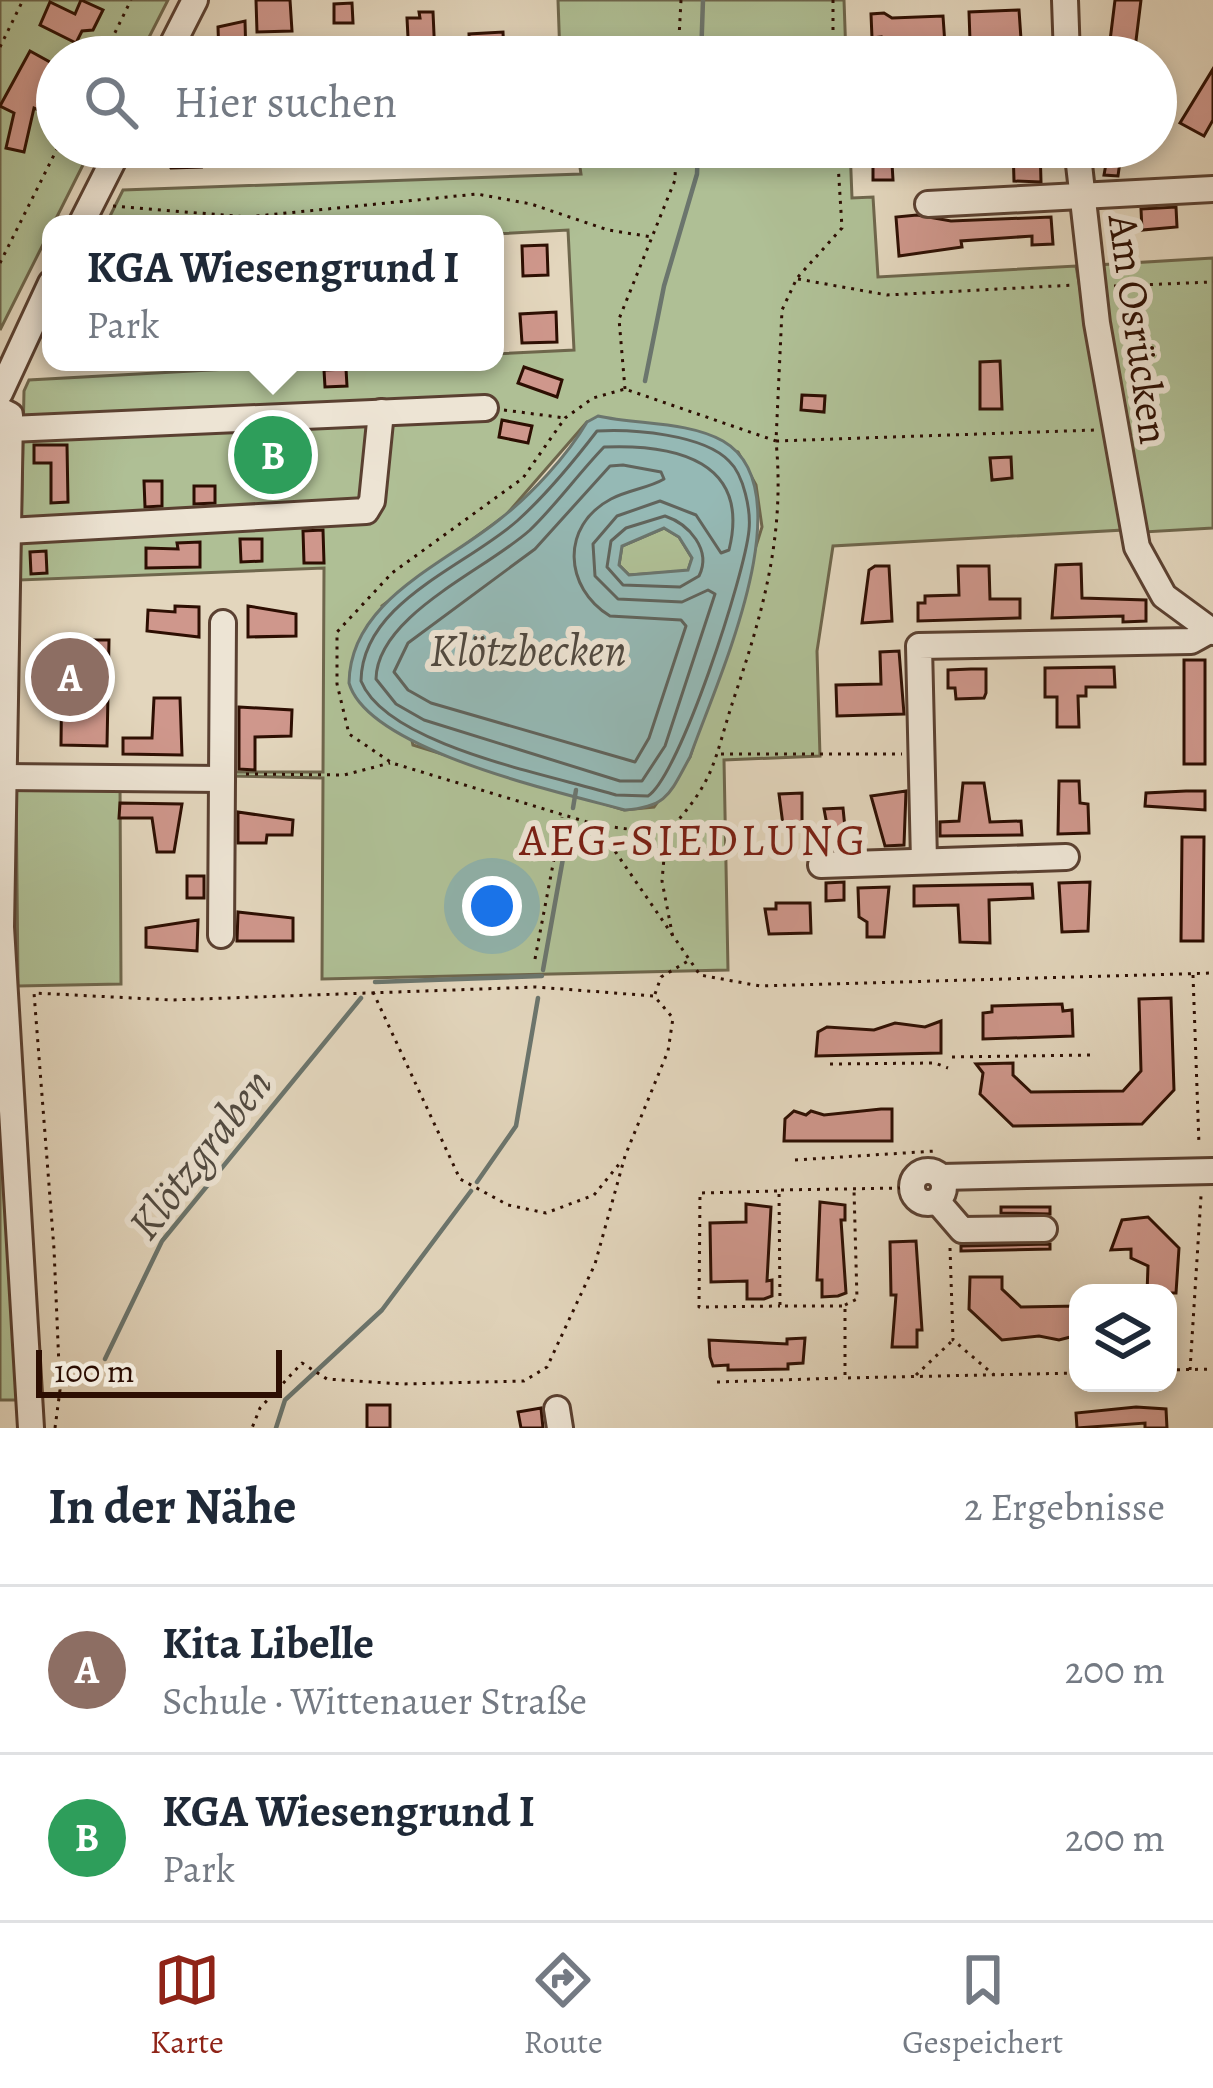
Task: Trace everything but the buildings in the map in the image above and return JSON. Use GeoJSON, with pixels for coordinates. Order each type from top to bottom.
{"type":"FeatureCollection","features":[{"type":"Feature","properties":{"kind":"street"},"geometry":{"type":"LineString","coordinates":[[177,36],[195,0]]}},
{"type":"Feature","properties":{"kind":"street"},"geometry":{"type":"LineString","coordinates":[[1065,0],[1066,36]]}},
{"type":"Feature","properties":{"kind":"street"},"geometry":{"type":"LineString","coordinates":[[86,215],[109,168]]}},
{"type":"Feature","properties":{"kind":"street","name":"Am Osrücken"},"geometry":{"type":"LineString","coordinates":[[1078,168],[1115,430],[1137,547],[1149,573],[1181,612],[1211,632]]}},
{"type":"Feature","properties":{"kind":"street"},"geometry":{"type":"LineString","coordinates":[[928,204],[1213,189]]}},
{"type":"Feature","properties":{"kind":"street"},"geometry":{"type":"LineString","coordinates":[[0,393],[42,317]]}},
{"type":"Feature","properties":{"kind":"street"},"geometry":{"type":"LineString","coordinates":[[31,1428],[0,927],[8,531],[5,420],[484,407]]}},
{"type":"Feature","properties":{"kind":"street"},"geometry":{"type":"LineString","coordinates":[[8,531],[366,511],[372,501],[381,412]]}},
{"type":"Feature","properties":{"kind":"street"},"geometry":{"type":"LineString","coordinates":[[221,935],[223,623]]}},
{"type":"Feature","properties":{"kind":"street"},"geometry":{"type":"LineString","coordinates":[[924,861],[920,646],[1191,641],[1211,632]]}},
{"type":"Feature","properties":{"kind":"street"},"geometry":{"type":"LineString","coordinates":[[3,777],[222,778]]}},
{"type":"Feature","properties":{"kind":"street"},"geometry":{"type":"LineString","coordinates":[[821,865],[1066,857]]}},
{"type":"Feature","properties":{"kind":"street"},"geometry":{"type":"LineString","coordinates":[[1044,1228],[962,1230],[943,1198],[1213,1171]]}},
{"type":"Feature","properties":{"kind":"path"},"geometry":{"type":"LineString","coordinates":[[0,47],[23,0]]}},
{"type":"Feature","properties":{"kind":"path"},"geometry":{"type":"LineString","coordinates":[[113,36],[131,0]]}},
{"type":"Feature","properties":{"kind":"path"},"geometry":{"type":"LineString","coordinates":[[679,36],[681,0]]}},
{"type":"Feature","properties":{"kind":"path"},"geometry":{"type":"LineString","coordinates":[[833,0],[833,36]]}},
{"type":"Feature","properties":{"kind":"path"},"geometry":{"type":"LineString","coordinates":[[0,263],[48,168]]}},
{"type":"Feature","properties":{"kind":"path"},"geometry":{"type":"LineString","coordinates":[[625,389],[619,319],[675,180],[675,168]]}},
{"type":"Feature","properties":{"kind":"path"},"geometry":{"type":"LineString","coordinates":[[676,945],[662,881],[666,834],[699,798],[721,754],[774,570],[782,500],[776,441],[782,310],[797,278],[842,228],[838,168]]}},
{"type":"Feature","properties":{"kind":"path"},"geometry":{"type":"LineString","coordinates":[[299,215],[477,194],[531,204],[608,230],[652,236]]}},
{"type":"Feature","properties":{"kind":"path"},"geometry":{"type":"LineString","coordinates":[[111,206],[193,215]]}},
{"type":"Feature","properties":{"kind":"path"},"geometry":{"type":"LineString","coordinates":[[797,278],[815,286],[887,295],[1058,284],[1213,282]]}},
{"type":"Feature","properties":{"kind":"path"},"geometry":{"type":"LineString","coordinates":[[666,834],[597,825],[392,763],[349,734],[337,684],[338,632],[392,573],[523,478],[565,418],[593,398],[625,389],[776,441],[1115,430]]}},
{"type":"Feature","properties":{"kind":"path"},"geometry":{"type":"LineString","coordinates":[[484,407],[565,418]]}},
{"type":"Feature","properties":{"kind":"path"},"geometry":{"type":"LineString","coordinates":[[721,754],[922,754]]}},
{"type":"Feature","properties":{"kind":"path"},"geometry":{"type":"LineString","coordinates":[[222,778],[344,776],[392,763]]}},
{"type":"Feature","properties":{"kind":"path"},"geometry":{"type":"LineString","coordinates":[[535,959],[563,815]]}},
{"type":"Feature","properties":{"kind":"path"},"geometry":{"type":"LineString","coordinates":[[597,825],[688,962],[712,980],[760,986],[1213,973]]}},
{"type":"Feature","properties":{"kind":"path"},"geometry":{"type":"LineString","coordinates":[[654,996],[661,976],[688,962]]}},
{"type":"Feature","properties":{"kind":"path"},"geometry":{"type":"LineString","coordinates":[[1193,973],[1199,1145]]}},
{"type":"Feature","properties":{"kind":"path"},"geometry":{"type":"LineString","coordinates":[[55,1428],[61,1390],[55,1249],[34,993],[172,1000],[536,987],[654,996],[673,1018],[668,1051],[625,1156],[595,1264],[547,1367],[524,1381],[402,1384],[327,1379],[302,1363],[260,1408],[252,1428]]}},
{"type":"Feature","properties":{"kind":"path"},"geometry":{"type":"LineString","coordinates":[[373,992],[460,1179],[508,1205],[546,1213],[594,1195],[625,1156]]}},
{"type":"Feature","properties":{"kind":"path"},"geometry":{"type":"LineString","coordinates":[[952,1058],[1094,1054]]}},
{"type":"Feature","properties":{"kind":"path"},"geometry":{"type":"LineString","coordinates":[[830,1064],[935,1063],[948,1068]]}},
{"type":"Feature","properties":{"kind":"path"},"geometry":{"type":"LineString","coordinates":[[795,1160],[935,1150]]}},
{"type":"Feature","properties":{"kind":"path"},"geometry":{"type":"LineString","coordinates":[[854,1188],[857,1299],[845,1306],[699,1307],[700,1193],[779,1190],[854,1188],[901,1187]]}},
{"type":"Feature","properties":{"kind":"path"},"geometry":{"type":"LineString","coordinates":[[779,1190],[780,1306]]}},
{"type":"Feature","properties":{"kind":"path"},"geometry":{"type":"LineString","coordinates":[[1190,1370],[1201,1196]]}},
{"type":"Feature","properties":{"kind":"path"},"geometry":{"type":"LineString","coordinates":[[943,1198],[952,1340],[996,1376]]}},
{"type":"Feature","properties":{"kind":"path"},"geometry":{"type":"LineString","coordinates":[[845,1306],[845,1378]]}},
{"type":"Feature","properties":{"kind":"path"},"geometry":{"type":"LineString","coordinates":[[914,1377],[952,1340]]}},
{"type":"Feature","properties":{"kind":"path"},"geometry":{"type":"LineString","coordinates":[[1177,1370],[1213,1369]]}},
{"type":"Feature","properties":{"kind":"path"},"geometry":{"type":"LineString","coordinates":[[717,1382],[1069,1373]]}},
{"type":"Feature","properties":{"kind":"green space"},"geometry":{"type":"Polygon","coordinates":[[[0,0],[168,0],[150,36],[36,36],[36,168],[81,168],[58,215],[42,215],[42,246],[0,330],[0,0]]]}},
{"type":"Feature","properties":{"kind":"green space"},"geometry":{"type":"Polygon","coordinates":[[[558,0],[844,0],[845,36],[559,36],[558,0]]]}},
{"type":"Feature","properties":{"kind":"green space"},"geometry":{"type":"Polygon","coordinates":[[[580,168],[851,168],[852,198],[873,197],[878,277],[1076,266],[1123,530],[833,546],[817,651],[820,756],[724,760],[728,970],[322,979],[323,778],[228,776],[228,772],[323,772],[324,568],[20,580],[24,391],[29,380],[192,371],[504,371],[504,354],[574,350],[568,230],[504,234],[504,215],[110,215],[123,190],[581,174],[580,168]],[[610,419],[587,422],[506,515],[382,606],[413,745],[624,810],[654,807],[690,757],[762,527],[756,485],[738,452],[656,426],[610,419]]]}},
{"type":"Feature","properties":{"kind":"green space"},"geometry":{"type":"Polygon","coordinates":[[[1213,258],[1213,528],[1144,532],[1097,265],[1213,258]]]}},
{"type":"Feature","properties":{"kind":"green space"},"geometry":{"type":"Polygon","coordinates":[[[664,528],[679,537],[692,558],[688,571],[629,575],[619,565],[622,546],[664,528]]]}},
{"type":"Feature","properties":{"kind":"green space"},"geometry":{"type":"Polygon","coordinates":[[[16,783],[120,784],[121,984],[18,986],[16,783]]]}},
{"type":"Feature","properties":{"kind":"green space"},"geometry":{"type":"Polygon","coordinates":[[[0,1119],[17,1400],[0,1400],[0,1119]]]}},
{"type":"Feature","properties":{"kind":"water","name":"Klötzbecken"},"geometry":{"type":"Polygon","coordinates":[[[598,416],[662,424],[723,441],[747,466],[757,501],[756,544],[747,591],[690,757],[666,796],[650,806],[625,810],[514,780],[427,748],[391,729],[364,707],[349,683],[353,654],[382,607],[524,498],[587,422],[598,416]],[[664,528],[622,546],[619,565],[629,575],[688,570],[692,558],[679,537],[664,528]]]}},
{"type":"Feature","properties":{"kind":"waterway","name":"Klötzgraben"},"geometry":{"type":"LineString","coordinates":[[702,36],[703,0]]}},
{"type":"Feature","properties":{"kind":"waterway","name":"Klötzgraben"},"geometry":{"type":"LineString","coordinates":[[645,381],[664,286],[697,168]]}},
{"type":"Feature","properties":{"kind":"waterway","name":"Klötzgraben"},"geometry":{"type":"LineString","coordinates":[[573,808],[576,790]]}},
{"type":"Feature","properties":{"kind":"waterway","name":"Klötzgraben"},"geometry":{"type":"LineString","coordinates":[[543,970],[569,825]]}},
{"type":"Feature","properties":{"kind":"waterway","name":"Klötzgraben"},"geometry":{"type":"LineString","coordinates":[[375,982],[542,976]]}},
{"type":"Feature","properties":{"kind":"waterway","name":"Klötzgraben"},"geometry":{"type":"LineString","coordinates":[[105,1359],[162,1241],[361,998]]}},
{"type":"Feature","properties":{"kind":"waterway","name":"Klötzgraben"},"geometry":{"type":"LineString","coordinates":[[477,1182],[516,1126],[538,998]]}},
{"type":"Feature","properties":{"kind":"waterway","name":"Klötzgraben"},"geometry":{"type":"LineString","coordinates":[[276,1428],[285,1400],[382,1310],[471,1191]]}},
{"type":"Feature","properties":{"kind":"place","name":"KGA Wiesengrund I"},"geometry":{"type":"Point","coordinates":[273,455]}},
{"type":"Feature","properties":{"kind":"place","name":"Kita Libelle"},"geometry":{"type":"Point","coordinates":[70,677]}},
{"type":"Feature","properties":{"kind":"district","name":"AEG-SIEDLUNG"},"geometry":{"type":"Point","coordinates":[694,840]}}]}
